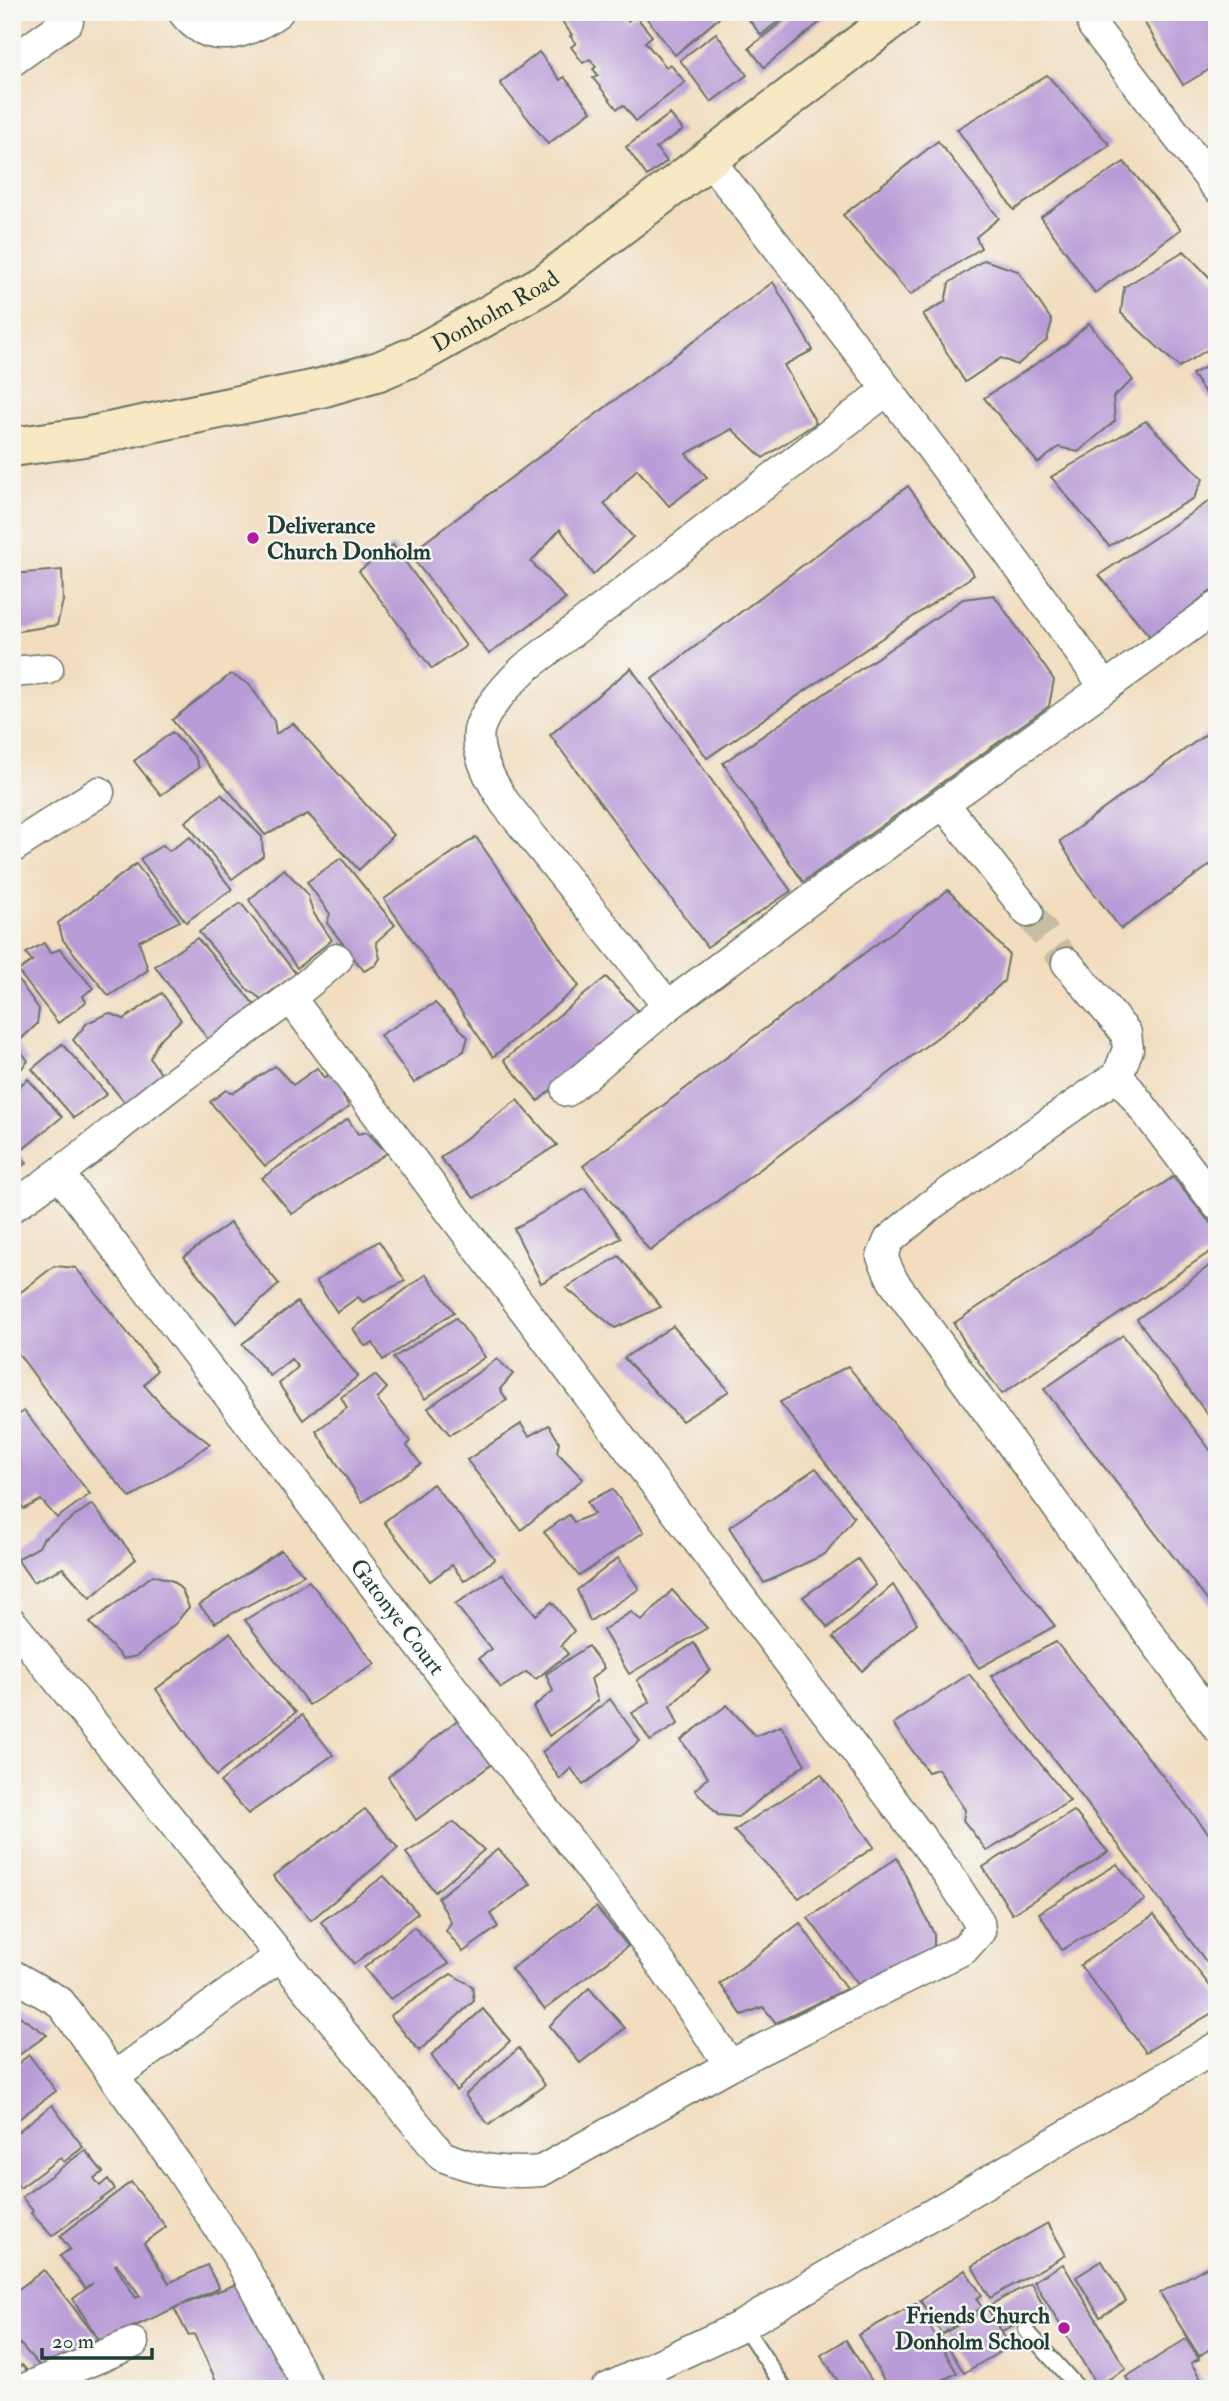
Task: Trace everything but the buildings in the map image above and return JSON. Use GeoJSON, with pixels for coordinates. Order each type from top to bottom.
{"type":"FeatureCollection","features":[{"type":"Feature","properties":{"kind":"main road","name":"Donholm Road"},"geometry":{"type":"LineString","coordinates":[[12,447],[84,437],[256,402],[379,371],[481,322],[547,282],[710,161],[901,12]]}},
{"type":"Feature","properties":{"kind":"street"},"geometry":{"type":"LineString","coordinates":[[12,61],[68,21],[69,12]]}},
{"type":"Feature","properties":{"kind":"street"},"geometry":{"type":"LineString","coordinates":[[183,12],[204,30],[224,34],[243,33],[278,12]]}},
{"type":"Feature","properties":{"kind":"street"},"geometry":{"type":"LineString","coordinates":[[1093,26],[1217,188]]}},
{"type":"Feature","properties":{"kind":"street"},"geometry":{"type":"LineString","coordinates":[[710,161],[810,287],[1006,547],[1104,686]]}},
{"type":"Feature","properties":{"kind":"street"},"geometry":{"type":"LineString","coordinates":[[668,1006],[505,803],[486,765],[479,730],[506,685],[525,668],[886,391]]}},
{"type":"Feature","properties":{"kind":"street"},"geometry":{"type":"LineString","coordinates":[[567,1091],[668,1006],[1104,686],[1217,607]]}},
{"type":"Feature","properties":{"kind":"street"},"geometry":{"type":"LineString","coordinates":[[12,672],[48,669]]}},
{"type":"Feature","properties":{"kind":"street"},"geometry":{"type":"LineString","coordinates":[[12,848],[99,792]]}},
{"type":"Feature","properties":{"kind":"street"},"geometry":{"type":"LineString","coordinates":[[944,804],[1028,912]]}},
{"type":"Feature","properties":{"kind":"street"},"geometry":{"type":"LineString","coordinates":[[12,1207],[60,1175],[172,1085],[291,999],[337,959]]}},
{"type":"Feature","properties":{"kind":"street"},"geometry":{"type":"LineString","coordinates":[[1068,964],[1126,1033],[1128,1049],[1118,1075],[931,1205],[888,1240],[882,1257],[893,1281],[1217,1727]]}},
{"type":"Feature","properties":{"kind":"street"},"geometry":{"type":"LineString","coordinates":[[17,1639],[280,1956],[442,2157],[468,2167],[505,2174],[541,2171],[730,2065],[964,1949],[977,1937],[979,1922],[940,1863],[291,999]]}},
{"type":"Feature","properties":{"kind":"street"},"geometry":{"type":"LineString","coordinates":[[1118,1075],[1217,1205]]}},
{"type":"Feature","properties":{"kind":"street","name":"Gatonye Court"},"geometry":{"type":"LineString","coordinates":[[60,1175],[639,1933],[730,2065]]}},
{"type":"Feature","properties":{"kind":"street"},"geometry":{"type":"LineString","coordinates":[[114,2077],[280,1956]]}},
{"type":"Feature","properties":{"kind":"street"},"geometry":{"type":"LineString","coordinates":[[12,1975],[60,2002],[114,2077],[239,2258],[309,2389]]}},
{"type":"Feature","properties":{"kind":"street"},"geometry":{"type":"LineString","coordinates":[[606,2389],[743,2325],[1217,2047]]}},
{"type":"Feature","properties":{"kind":"street"},"geometry":{"type":"LineString","coordinates":[[24,2389],[133,2343]]}},
{"type":"Feature","properties":{"kind":"lane"},"geometry":{"type":"LineString","coordinates":[[743,2325],[785,2389]]}},
{"type":"Feature","properties":{"kind":"lane"},"geometry":{"type":"LineString","coordinates":[[1026,2330],[1079,2389]]}},
{"type":"Feature","properties":{"kind":"tunnel"},"geometry":{"type":"LineString","coordinates":[[1028,912],[1067,963]]}},
{"type":"Feature","properties":{"kind":"place","name":"Deliverance Church Donholm"},"geometry":{"type":"Point","coordinates":[253,538]}},
{"type":"Feature","properties":{"kind":"place","name":"Friends Church Donholm School"},"geometry":{"type":"Point","coordinates":[1064,2328]}}]}
